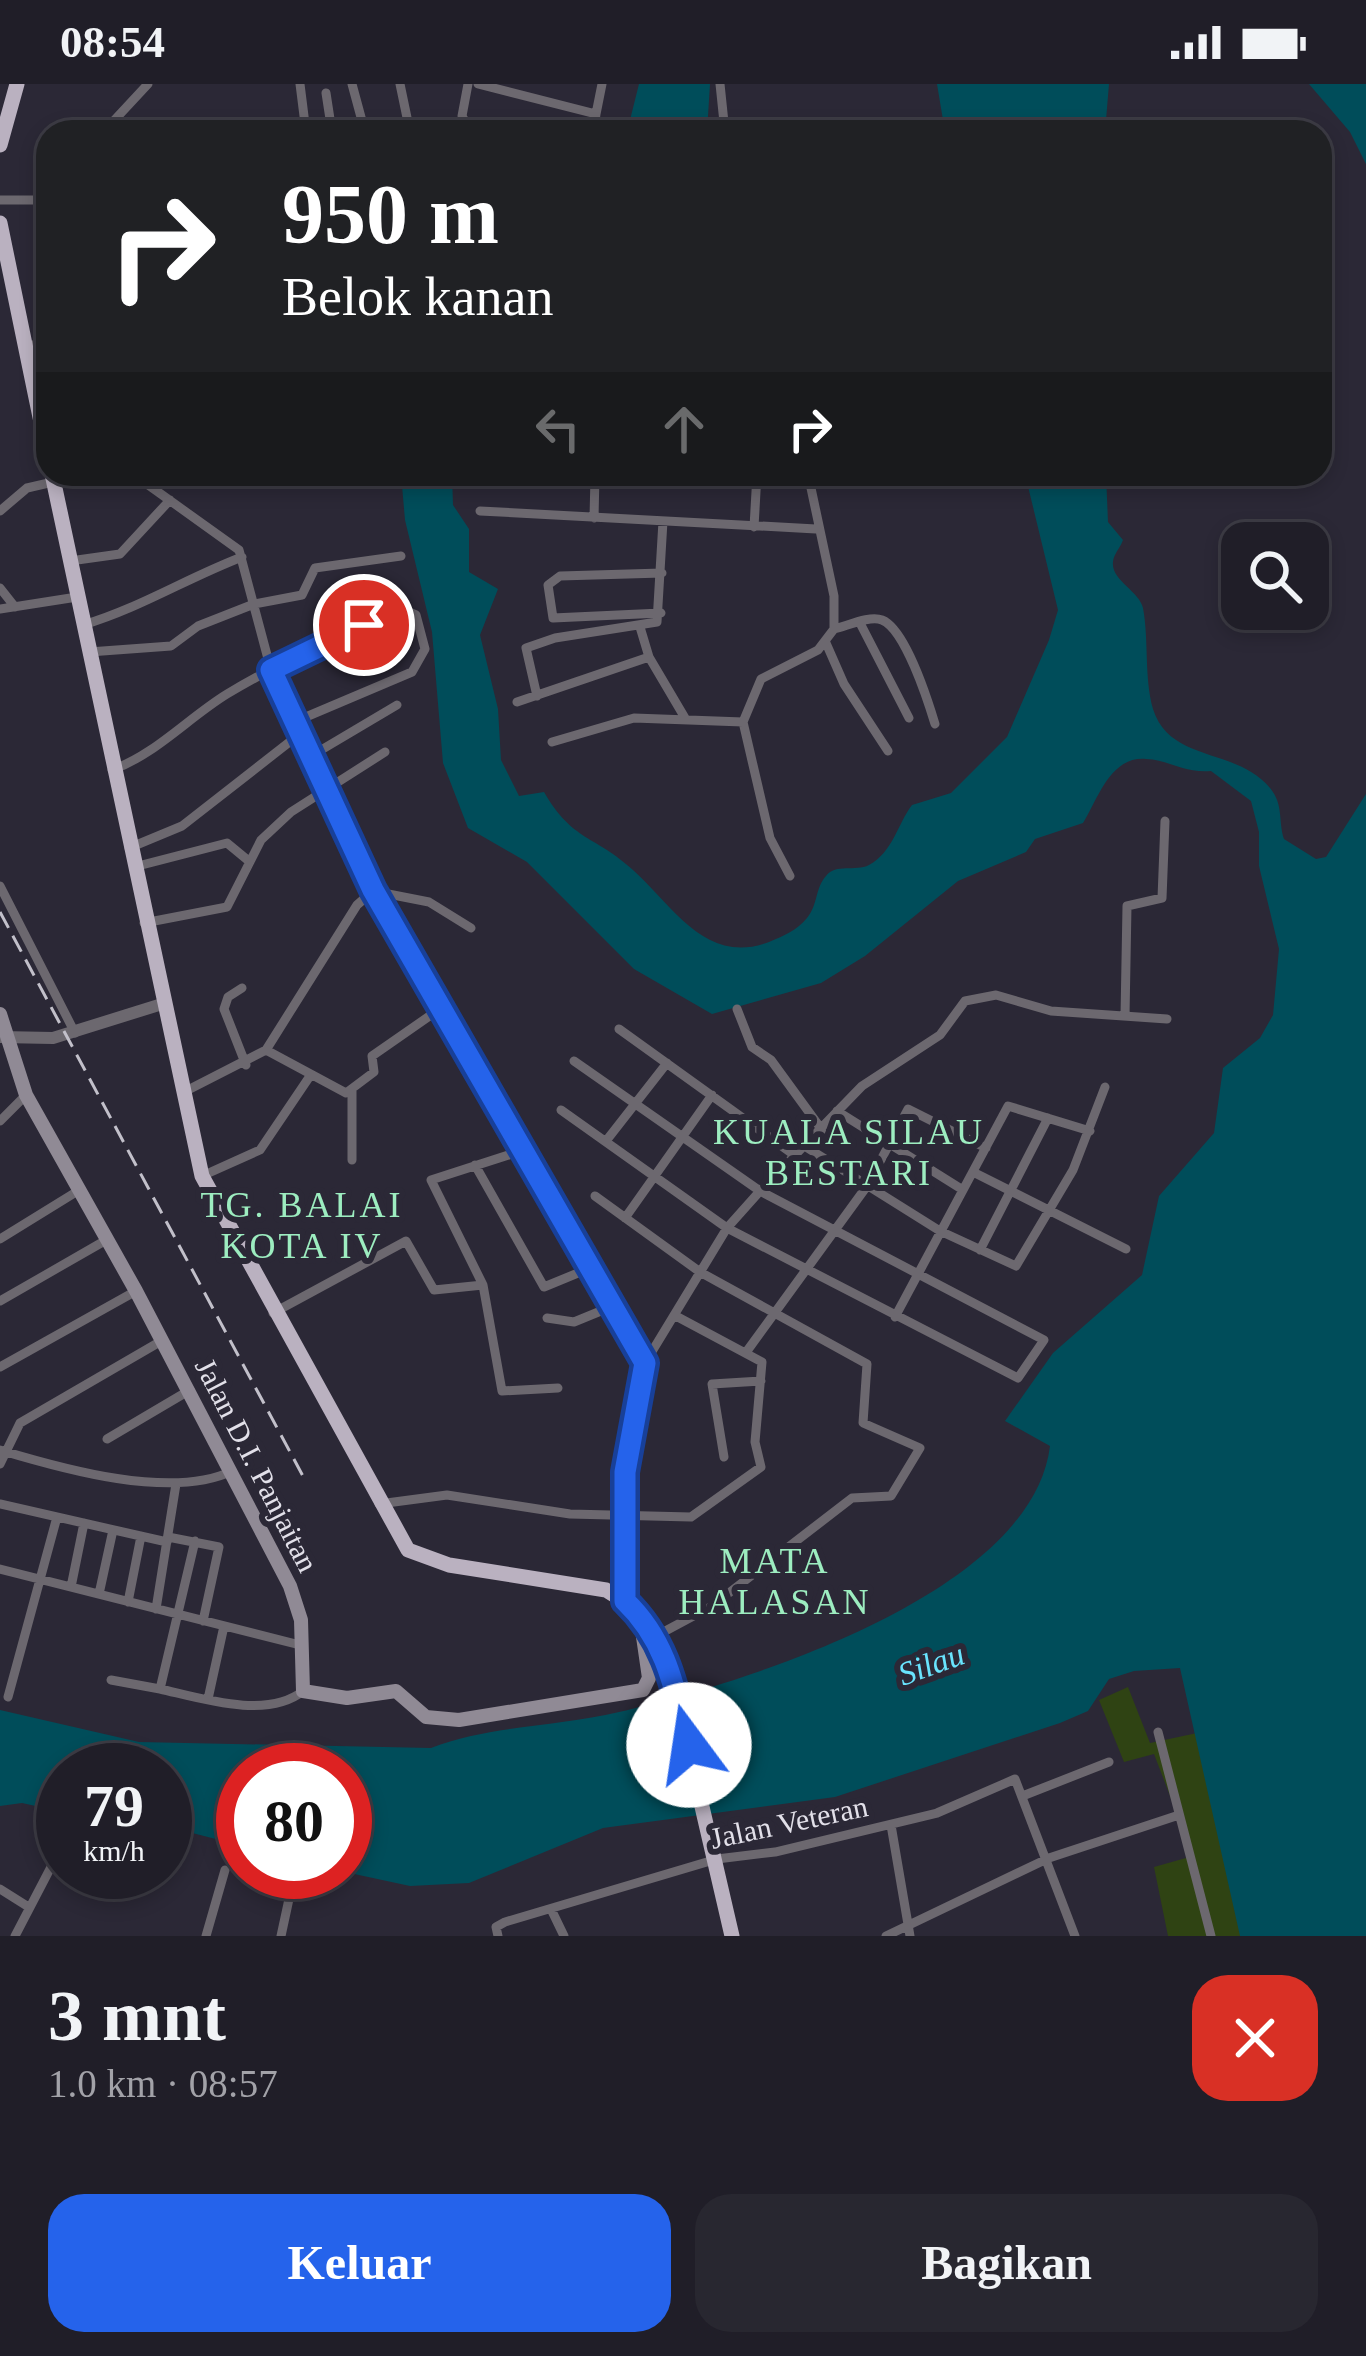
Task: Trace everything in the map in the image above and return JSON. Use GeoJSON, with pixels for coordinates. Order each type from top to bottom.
{"type":"FeatureCollection","features":[{"type":"Feature","properties":{"kind":"highway"},"geometry":{"type":"LineString","coordinates":[[0,145],[16,84]]}},
{"type":"Feature","properties":{"kind":"highway"},"geometry":{"type":"LineString","coordinates":[[0,223],[5,270],[36,399]]}},
{"type":"Feature","properties":{"kind":"highway"},"geometry":{"type":"LineString","coordinates":[[54,486],[144,923],[202,1175],[395,1534],[421,1558],[606,1589],[640,1615],[656,1636],[668,1660],[711,1830],[726,1934]]}},
{"type":"Feature","properties":{"kind":"main road","name":"Jalan D.I. Panjaitan"},"geometry":{"type":"LineString","coordinates":[[0,1014],[26,1095],[190,1390],[295,1598],[302,1691]]}},
{"type":"Feature","properties":{"kind":"main road"},"geometry":{"type":"LineString","coordinates":[[302,1691],[347,1698],[396,1691],[426,1717],[459,1720],[643,1690],[649,1678],[640,1615]]}},
{"type":"Feature","properties":{"kind":"street"},"geometry":{"type":"LineString","coordinates":[[115,120],[148,84]]}},
{"type":"Feature","properties":{"kind":"street"},"geometry":{"type":"LineString","coordinates":[[301,84],[305,120]]}},
{"type":"Feature","properties":{"kind":"street"},"geometry":{"type":"LineString","coordinates":[[352,84],[362,120]]}},
{"type":"Feature","properties":{"kind":"street"},"geometry":{"type":"LineString","coordinates":[[400,84],[408,120]]}},
{"type":"Feature","properties":{"kind":"street"},"geometry":{"type":"LineString","coordinates":[[466,120],[468,84]]}},
{"type":"Feature","properties":{"kind":"street"},"geometry":{"type":"LineString","coordinates":[[478,84],[596,114]]}},
{"type":"Feature","properties":{"kind":"street"},"geometry":{"type":"LineString","coordinates":[[595,120],[602,84]]}},
{"type":"Feature","properties":{"kind":"street"},"geometry":{"type":"LineString","coordinates":[[720,84],[726,120]]}},
{"type":"Feature","properties":{"kind":"street"},"geometry":{"type":"LineString","coordinates":[[326,93],[330,120]]}},
{"type":"Feature","properties":{"kind":"street"},"geometry":{"type":"LineString","coordinates":[[0,200],[36,200]]}},
{"type":"Feature","properties":{"kind":"street"},"geometry":{"type":"LineString","coordinates":[[25,346],[36,345]]}},
{"type":"Feature","properties":{"kind":"street"},"geometry":{"type":"LineString","coordinates":[[0,511],[36,484]]}},
{"type":"Feature","properties":{"kind":"street"},"geometry":{"type":"LineString","coordinates":[[150,486],[234,543],[242,557],[271,670],[373,890],[645,1363]]}},
{"type":"Feature","properties":{"kind":"street"},"geometry":{"type":"LineString","coordinates":[[595,486],[595,518]]}},
{"type":"Feature","properties":{"kind":"street"},"geometry":{"type":"LineString","coordinates":[[754,527],[756,486]]}},
{"type":"Feature","properties":{"kind":"street"},"geometry":{"type":"LineString","coordinates":[[790,876],[770,838],[743,722],[761,679],[826,643],[835,629],[834,596],[810,486]]}},
{"type":"Feature","properties":{"kind":"street"},"geometry":{"type":"LineString","coordinates":[[70,561],[120,554],[170,500]]}},
{"type":"Feature","properties":{"kind":"street"},"geometry":{"type":"LineString","coordinates":[[480,511],[816,529]]}},
{"type":"Feature","properties":{"kind":"street"},"geometry":{"type":"LineString","coordinates":[[537,696],[523,652],[555,638],[654,625],[662,613],[663,521]]}},
{"type":"Feature","properties":{"kind":"street"},"geometry":{"type":"LineString","coordinates":[[88,652],[171,646],[198,626],[254,604],[302,596],[315,568],[401,556]]}},
{"type":"Feature","properties":{"kind":"street"},"geometry":{"type":"LineString","coordinates":[[83,625],[141,608],[186,578],[242,557]]}},
{"type":"Feature","properties":{"kind":"street"},"geometry":{"type":"LineString","coordinates":[[662,573],[552,578],[548,614],[554,618],[662,613]]}},
{"type":"Feature","properties":{"kind":"street"},"geometry":{"type":"LineString","coordinates":[[0,588],[14,607]]}},
{"type":"Feature","properties":{"kind":"street"},"geometry":{"type":"LineString","coordinates":[[0,609],[77,597]]}},
{"type":"Feature","properties":{"kind":"street"},"geometry":{"type":"LineString","coordinates":[[112,770],[142,757],[224,696],[271,670],[402,609],[416,615],[425,649],[412,672],[294,722]]}},
{"type":"Feature","properties":{"kind":"street"},"geometry":{"type":"LineString","coordinates":[[554,618],[555,638]]}},
{"type":"Feature","properties":{"kind":"street"},"geometry":{"type":"LineString","coordinates":[[835,629],[881,619],[889,625],[922,681],[934,724]]}},
{"type":"Feature","properties":{"kind":"street"},"geometry":{"type":"LineString","coordinates":[[860,623],[909,718]]}},
{"type":"Feature","properties":{"kind":"street"},"geometry":{"type":"LineString","coordinates":[[640,627],[649,657],[685,718]]}},
{"type":"Feature","properties":{"kind":"street"},"geometry":{"type":"LineString","coordinates":[[826,643],[852,698],[887,751]]}},
{"type":"Feature","properties":{"kind":"street"},"geometry":{"type":"LineString","coordinates":[[517,702],[649,657]]}},
{"type":"Feature","properties":{"kind":"street"},"geometry":{"type":"LineString","coordinates":[[311,756],[397,705]]}},
{"type":"Feature","properties":{"kind":"street"},"geometry":{"type":"LineString","coordinates":[[552,742],[634,718],[743,722]]}},
{"type":"Feature","properties":{"kind":"street"},"geometry":{"type":"LineString","coordinates":[[129,848],[182,826],[301,733]]}},
{"type":"Feature","properties":{"kind":"street"},"geometry":{"type":"LineString","coordinates":[[144,923],[227,907],[261,840],[326,788],[385,752]]}},
{"type":"Feature","properties":{"kind":"street"},"geometry":{"type":"LineString","coordinates":[[1125,1016],[1127,906],[1162,898],[1165,820]]}},
{"type":"Feature","properties":{"kind":"street"},"geometry":{"type":"LineString","coordinates":[[134,867],[227,843],[250,862]]}},
{"type":"Feature","properties":{"kind":"street"},"geometry":{"type":"LineString","coordinates":[[0,886],[75,1033]]}},
{"type":"Feature","properties":{"kind":"street"},"geometry":{"type":"LineString","coordinates":[[373,890],[429,902],[471,928]]}},
{"type":"Feature","properties":{"kind":"street"},"geometry":{"type":"LineString","coordinates":[[182,1093],[246,1065],[266,1050],[357,905],[373,890]]}},
{"type":"Feature","properties":{"kind":"street"},"geometry":{"type":"LineString","coordinates":[[242,988],[228,998],[224,1009],[246,1065]]}},
{"type":"Feature","properties":{"kind":"street"},"geometry":{"type":"LineString","coordinates":[[625,1601],[625,1472],[645,1363],[728,1228],[760,1191],[837,1111],[879,1073],[940,1035],[973,998],[996,994],[1052,1011],[1167,1019]]}},
{"type":"Feature","properties":{"kind":"street"},"geometry":{"type":"LineString","coordinates":[[4,1038],[75,1033],[162,1004]]}},
{"type":"Feature","properties":{"kind":"street"},"geometry":{"type":"LineString","coordinates":[[266,1050],[346,1093],[374,1072],[372,1056],[440,1008]]}},
{"type":"Feature","properties":{"kind":"street"},"geometry":{"type":"LineString","coordinates":[[737,1009],[752,1047],[771,1060],[822,1130]]}},
{"type":"Feature","properties":{"kind":"street"},"geometry":{"type":"LineString","coordinates":[[619,1029],[797,1156]]}},
{"type":"Feature","properties":{"kind":"street"},"geometry":{"type":"LineString","coordinates":[[561,1110],[728,1228],[1018,1378],[1044,1340],[760,1191],[574,1061]]}},
{"type":"Feature","properties":{"kind":"street"},"geometry":{"type":"LineString","coordinates":[[606,1141],[667,1063]]}},
{"type":"Feature","properties":{"kind":"street"},"geometry":{"type":"LineString","coordinates":[[202,1175],[260,1150],[310,1076]]}},
{"type":"Feature","properties":{"kind":"street"},"geometry":{"type":"LineString","coordinates":[[806,1147],[940,1231],[1020,1265],[1090,1131],[1105,1087]]}},
{"type":"Feature","properties":{"kind":"street"},"geometry":{"type":"LineString","coordinates":[[352,1090],[352,1160]]}},
{"type":"Feature","properties":{"kind":"street"},"geometry":{"type":"LineString","coordinates":[[0,1120],[26,1095]]}},
{"type":"Feature","properties":{"kind":"street"},"geometry":{"type":"LineString","coordinates":[[625,1218],[712,1095]]}},
{"type":"Feature","properties":{"kind":"street"},"geometry":{"type":"LineString","coordinates":[[895,1317],[1010,1105],[1090,1131]]}},
{"type":"Feature","properties":{"kind":"street"},"geometry":{"type":"LineString","coordinates":[[747,1351],[867,1186],[912,1108],[986,1148]]}},
{"type":"Feature","properties":{"kind":"street"},"geometry":{"type":"LineString","coordinates":[[837,1111],[963,1190]]}},
{"type":"Feature","properties":{"kind":"street"},"geometry":{"type":"LineString","coordinates":[[980,1250],[1048,1118]]}},
{"type":"Feature","properties":{"kind":"street"},"geometry":{"type":"LineString","coordinates":[[524,1150],[431,1180],[483,1286],[502,1391],[558,1388]]}},
{"type":"Feature","properties":{"kind":"street"},"geometry":{"type":"LineString","coordinates":[[475,1165],[544,1287],[590,1268]]}},
{"type":"Feature","properties":{"kind":"street"},"geometry":{"type":"LineString","coordinates":[[973,1172],[1126,1249]]}},
{"type":"Feature","properties":{"kind":"street"},"geometry":{"type":"LineString","coordinates":[[0,1239],[81,1189]]}},
{"type":"Feature","properties":{"kind":"street"},"geometry":{"type":"LineString","coordinates":[[596,1196],[700,1272],[869,1366],[863,1423],[920,1449],[891,1496],[852,1498],[712,1606],[656,1636]]}},
{"type":"Feature","properties":{"kind":"street"},"geometry":{"type":"LineString","coordinates":[[0,1301],[108,1239]]}},
{"type":"Feature","properties":{"kind":"street"},"geometry":{"type":"LineString","coordinates":[[273,1312],[406,1241],[434,1290],[483,1286]]}},
{"type":"Feature","properties":{"kind":"street"},"geometry":{"type":"LineString","coordinates":[[0,1367],[136,1291]]}},
{"type":"Feature","properties":{"kind":"street"},"geometry":{"type":"LineString","coordinates":[[547,1318],[574,1322],[613,1306]]}},
{"type":"Feature","properties":{"kind":"street"},"geometry":{"type":"LineString","coordinates":[[379,1504],[461,1496],[570,1514],[692,1517],[759,1471],[755,1428],[762,1362],[674,1316]]}},
{"type":"Feature","properties":{"kind":"street"},"geometry":{"type":"LineString","coordinates":[[0,1463],[20,1423],[163,1340]]}},
{"type":"Feature","properties":{"kind":"street"},"geometry":{"type":"LineString","coordinates":[[724,1457],[712,1384],[761,1381]]}},
{"type":"Feature","properties":{"kind":"street"},"geometry":{"type":"LineString","coordinates":[[107,1439],[190,1390]]}},
{"type":"Feature","properties":{"kind":"street"},"geometry":{"type":"LineString","coordinates":[[2,1451],[176,1484],[207,1483],[232,1471]]}},
{"type":"Feature","properties":{"kind":"street"},"geometry":{"type":"LineString","coordinates":[[155,1609],[176,1484]]}},
{"type":"Feature","properties":{"kind":"street"},"geometry":{"type":"LineString","coordinates":[[0,1504],[141,1536],[219,1547],[203,1621]]}},
{"type":"Feature","properties":{"kind":"street"},"geometry":{"type":"LineString","coordinates":[[8,1696],[57,1517]]}},
{"type":"Feature","properties":{"kind":"street"},"geometry":{"type":"LineString","coordinates":[[71,1588],[84,1523]]}},
{"type":"Feature","properties":{"kind":"street"},"geometry":{"type":"LineString","coordinates":[[99,1594],[113,1530]]}},
{"type":"Feature","properties":{"kind":"street"},"geometry":{"type":"LineString","coordinates":[[128,1602],[141,1536]]}},
{"type":"Feature","properties":{"kind":"street"},"geometry":{"type":"LineString","coordinates":[[160,1689],[195,1541]]}},
{"type":"Feature","properties":{"kind":"street"},"geometry":{"type":"LineString","coordinates":[[0,1569],[300,1645]]}},
{"type":"Feature","properties":{"kind":"street"},"geometry":{"type":"LineString","coordinates":[[208,1699],[224,1626]]}},
{"type":"Feature","properties":{"kind":"street"},"geometry":{"type":"LineString","coordinates":[[111,1680],[208,1699],[281,1702],[302,1691]]}},
{"type":"Feature","properties":{"kind":"street"},"geometry":{"type":"LineString","coordinates":[[1158,1732],[1210,1936]]}},
{"type":"Feature","properties":{"kind":"street"},"geometry":{"type":"LineString","coordinates":[[1075,1936],[1024,1795],[1109,1762]]}},
{"type":"Feature","properties":{"kind":"street","name":"Jalan Veteran"},"geometry":{"type":"LineString","coordinates":[[498,1936],[497,1925],[717,1859],[937,1814],[1012,1779],[1024,1795]]}},
{"type":"Feature","properties":{"kind":"street"},"geometry":{"type":"LineString","coordinates":[[886,1936],[909,1930],[1049,1858],[1179,1815]]}},
{"type":"Feature","properties":{"kind":"street"},"geometry":{"type":"LineString","coordinates":[[891,1825],[909,1930]]}},
{"type":"Feature","properties":{"kind":"street"},"geometry":{"type":"LineString","coordinates":[[0,1889],[27,1906]]}},
{"type":"Feature","properties":{"kind":"street"},"geometry":{"type":"LineString","coordinates":[[15,1936],[36,1890]]}},
{"type":"Feature","properties":{"kind":"street"},"geometry":{"type":"LineString","coordinates":[[206,1936],[217,1899]]}},
{"type":"Feature","properties":{"kind":"street"},"geometry":{"type":"LineString","coordinates":[[281,1936],[289,1899]]}},
{"type":"Feature","properties":{"kind":"street"},"geometry":{"type":"LineString","coordinates":[[551,1909],[564,1936]]}},
{"type":"Feature","properties":{"kind":"green space"},"geometry":{"type":"Polygon","coordinates":[[[1128,1687],[1150,1743],[1202,1732],[1257,1936],[1168,1936],[1154,1867],[1193,1856],[1154,1754],[1124,1762],[1099,1700],[1128,1687]]]}},
{"type":"Feature","properties":{"kind":"water"},"geometry":{"type":"Polygon","coordinates":[[[639,84],[710,84],[708,120],[630,120],[639,84]]]}},
{"type":"Feature","properties":{"kind":"water"},"geometry":{"type":"Polygon","coordinates":[[[937,84],[1109,84],[1106,120],[943,120],[937,84]]]}},
{"type":"Feature","properties":{"kind":"water"},"geometry":{"type":"Polygon","coordinates":[[[1309,84],[1366,84],[1366,164],[1350,132],[1309,84]]]}},
{"type":"Feature","properties":{"kind":"water","name":"Silau"},"geometry":{"type":"Polygon","coordinates":[[[402,486],[452,486],[453,505],[469,529],[469,572],[498,589],[480,635],[498,709],[501,760],[519,796],[544,792],[565,820],[633,870],[693,929],[727,946],[747,947],[769,942],[799,926],[811,913],[830,872],[877,860],[912,805],[951,793],[1007,737],[1058,610],[1028,486],[1106,486],[1108,522],[1123,540],[1114,570],[1143,608],[1148,684],[1162,726],[1189,747],[1256,775],[1277,801],[1284,839],[1316,859],[1326,857],[1366,794],[1366,1936],[1240,1936],[1180,1668],[1134,1671],[1109,1679],[1088,1711],[835,1797],[603,1828],[469,1883],[410,1886],[372,1878],[372,1747],[431,1748],[477,1735],[619,1712],[737,1679],[875,1624],[939,1588],[993,1546],[1031,1499],[1050,1446],[1005,1421],[1053,1353],[1142,1275],[1159,1196],[1214,1133],[1223,1068],[1260,1038],[1273,1015],[1279,949],[1259,866],[1259,832],[1251,801],[1211,771],[1134,760],[1114,772],[1083,823],[1035,839],[1026,852],[958,881],[865,956],[821,983],[712,1014],[634,969],[527,862],[468,828],[443,763],[432,632],[405,520],[402,486]]]}},
{"type":"Feature","properties":{"kind":"water"},"geometry":{"type":"Polygon","coordinates":[[[0,1710],[139,1742],[188,1743],[36,1743],[36,1806],[0,1806],[0,1710]]]}},
{"type":"Feature","properties":{"kind":"water"},"geometry":{"type":"Polygon","coordinates":[[[192,1743],[216,1744],[216,1839],[192,1833],[192,1743]]]}},
{"type":"Feature","properties":{"kind":"railway"},"geometry":{"type":"LineString","coordinates":[[0,912],[304,1478]]}},
{"type":"Feature","properties":{"kind":"district","name":"KUALA SILAU BESTARI"},"geometry":{"type":"Point","coordinates":[849,1152]}},
{"type":"Feature","properties":{"kind":"district","name":"TG. BALAI KOTA IV"},"geometry":{"type":"Point","coordinates":[302,1226]}},
{"type":"Feature","properties":{"kind":"district","name":"MATA HALASAN"},"geometry":{"type":"Point","coordinates":[775,1582]}},
{"type":"Feature","properties":{"kind":"route"},"geometry":{"type":"LineString","coordinates":[[364,625],[271,670],[373,890],[645,1363],[625,1472],[625,1601],[656,1636],[668,1660],[689,1745]]}}]}
